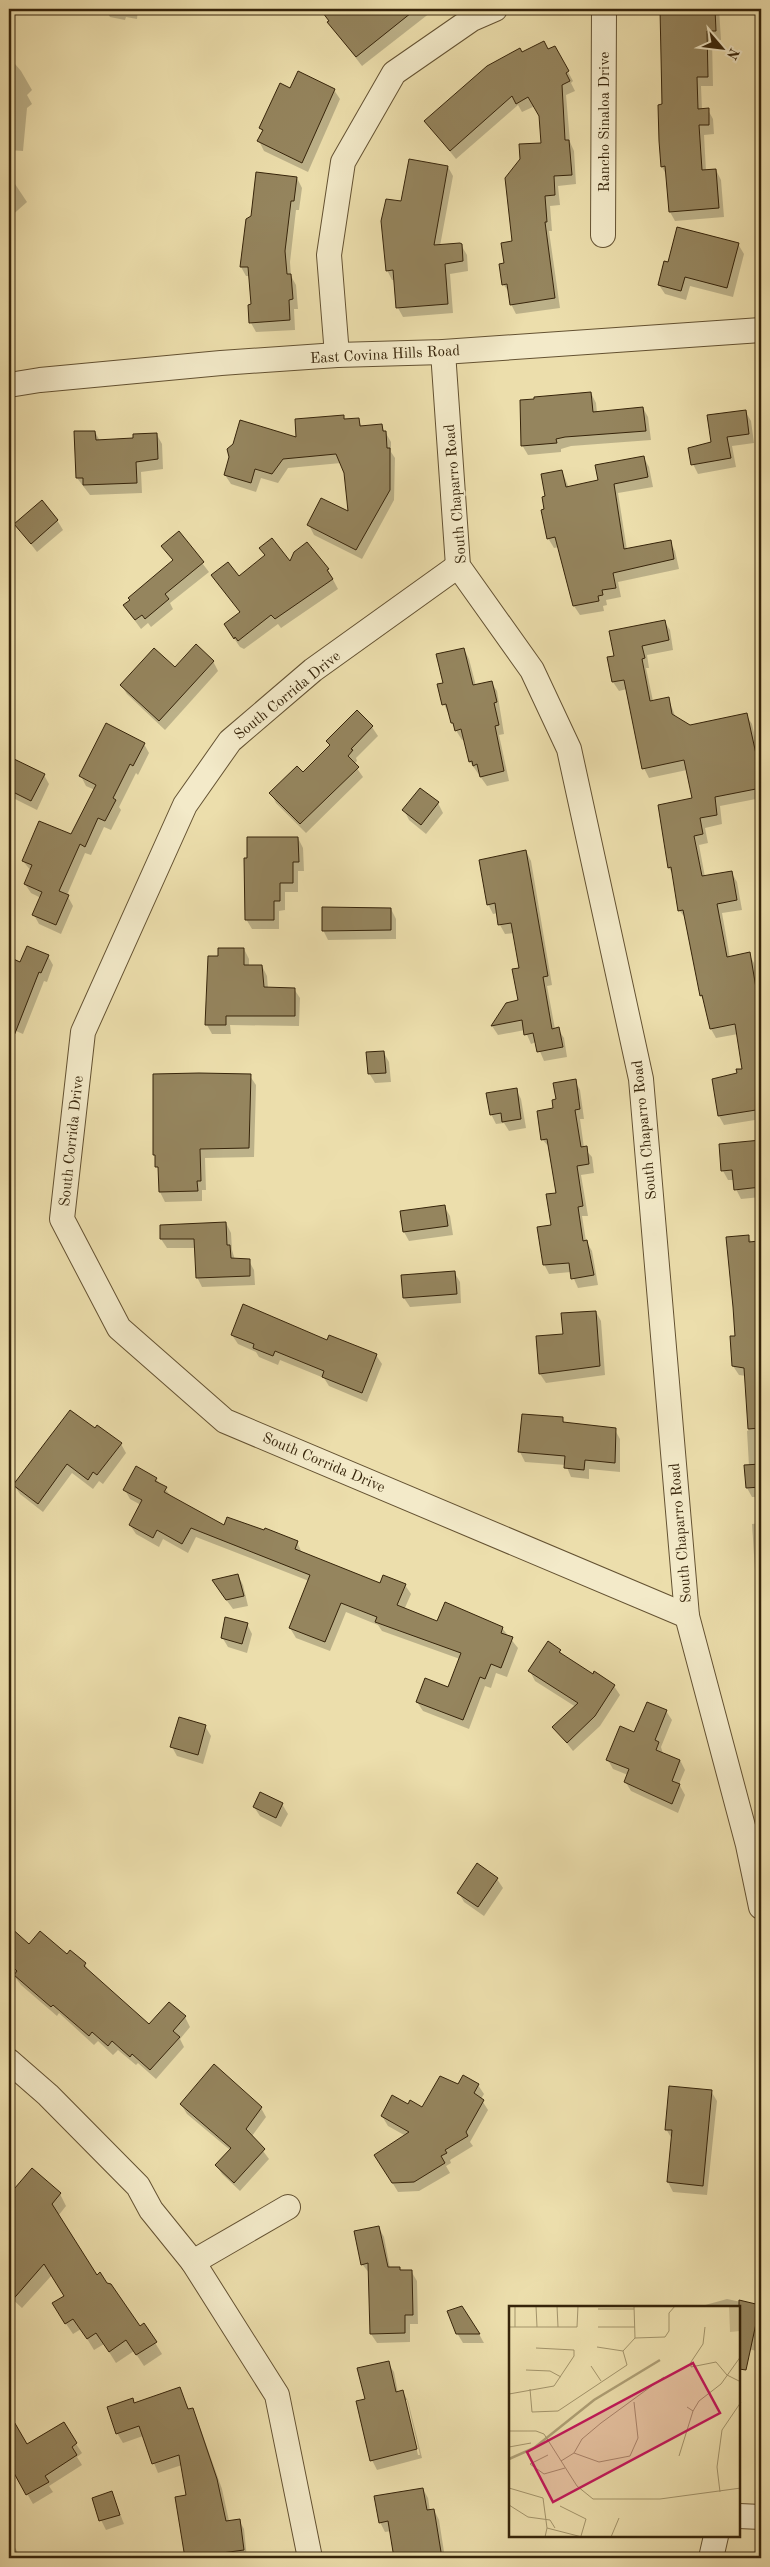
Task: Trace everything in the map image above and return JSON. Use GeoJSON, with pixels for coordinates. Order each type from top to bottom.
{"type":"FeatureCollection","features":[{"type":"Feature","properties":{"kind":"street"},"geometry":{"type":"LineString","coordinates":[[337,355],[329,255],[343,162],[394,73],[472,19],[495,9]]}},
{"type":"Feature","properties":{"kind":"street","name":"Rancho Sinaloa Drive"},"geometry":{"type":"LineString","coordinates":[[603,235],[604,9]]}},
{"type":"Feature","properties":{"kind":"street","name":"East Covina Hills Road"},"geometry":{"type":"LineString","coordinates":[[9,385],[135,371],[337,355],[443,352],[761,330]]}},
{"type":"Feature","properties":{"kind":"street","name":"South Chaparro Road"},"geometry":{"type":"LineString","coordinates":[[443,352],[458,566],[532,670],[569,749],[641,1079],[687,1616],[748,1845],[761,1907]]}},
{"type":"Feature","properties":{"kind":"street","name":"South Corrida Drive"},"geometry":{"type":"LineString","coordinates":[[458,566],[313,670],[230,741],[185,805],[83,1032],[62,1219],[118,1328],[226,1421],[687,1616]]}},
{"type":"Feature","properties":{"kind":"street"},"geometry":{"type":"LineString","coordinates":[[9,2060],[48,2095],[138,2186],[150,2210],[193,2262],[277,2395],[310,2558]]}},
{"type":"Feature","properties":{"kind":"street"},"geometry":{"type":"LineString","coordinates":[[193,2262],[288,2207]]}},
{"type":"Feature","properties":{"kind":"street"},"geometry":{"type":"LineString","coordinates":[[740,2516],[761,2517]]}},
{"type":"Feature","properties":{"kind":"street"},"geometry":{"type":"LineString","coordinates":[[711,2558],[716,2537]]}},
{"type":"Feature","properties":{"kind":"building"},"geometry":{"type":"Polygon","coordinates":[[[320,9],[416,9],[356,57],[327,22],[329,21],[320,9]]]}},
{"type":"Feature","properties":{"kind":"building"},"geometry":{"type":"Polygon","coordinates":[[[660,9],[715,9],[716,31],[707,31],[708,77],[697,77],[698,109],[709,108],[709,125],[699,125],[702,170],[716,169],[719,208],[669,212],[665,166],[661,167],[659,141],[658,105],[662,104],[660,9]]]}},
{"type":"Feature","properties":{"kind":"building"},"geometry":{"type":"Polygon","coordinates":[[[544,41],[548,49],[555,46],[569,71],[566,73],[570,81],[562,85],[565,140],[569,140],[572,175],[554,176],[555,195],[545,196],[547,222],[545,222],[555,298],[510,305],[507,284],[502,285],[499,264],[504,263],[501,243],[512,241],[505,178],[520,159],[519,144],[541,143],[539,116],[528,97],[516,104],[512,96],[450,151],[424,121],[487,66],[520,48],[522,52],[544,41]]]}},
{"type":"Feature","properties":{"kind":"building"},"geometry":{"type":"Polygon","coordinates":[[[298,71],[335,89],[302,163],[257,141],[263,130],[259,128],[280,83],[290,88],[298,71]]]}},
{"type":"Feature","properties":{"kind":"building"},"geometry":{"type":"Polygon","coordinates":[[[409,159],[448,166],[434,245],[462,244],[463,261],[445,264],[448,304],[396,308],[393,270],[386,271],[381,221],[386,199],[401,201],[409,159]]]}},
{"type":"Feature","properties":{"kind":"building"},"geometry":{"type":"Polygon","coordinates":[[[256,172],[297,177],[294,201],[291,201],[285,251],[287,274],[291,274],[293,299],[289,300],[290,320],[249,323],[248,305],[251,304],[248,267],[240,267],[246,219],[251,216],[256,172]]]}},
{"type":"Feature","properties":{"kind":"building"},"geometry":{"type":"Polygon","coordinates":[[[677,227],[739,243],[727,288],[685,277],[681,291],[658,285],[664,261],[668,262],[677,227]]]}},
{"type":"Feature","properties":{"kind":"building"},"geometry":{"type":"Polygon","coordinates":[[[591,392],[593,412],[643,407],[646,431],[565,437],[556,439],[557,443],[521,446],[520,400],[591,392]]]}},
{"type":"Feature","properties":{"kind":"building"},"geometry":{"type":"Polygon","coordinates":[[[746,410],[749,434],[727,437],[731,458],[691,465],[688,448],[711,442],[707,415],[746,410]]]}},
{"type":"Feature","properties":{"kind":"building"},"geometry":{"type":"Polygon","coordinates":[[[344,415],[344,419],[359,418],[360,426],[382,424],[383,431],[386,431],[387,448],[390,448],[390,490],[356,550],[307,525],[321,498],[348,511],[344,473],[336,454],[283,459],[272,474],[255,469],[251,483],[224,475],[229,457],[227,449],[233,444],[240,420],[296,437],[295,419],[344,415]]]}},
{"type":"Feature","properties":{"kind":"building"},"geometry":{"type":"Polygon","coordinates":[[[74,431],[95,431],[96,440],[133,438],[133,434],[157,433],[158,459],[136,462],[137,483],[83,485],[83,478],[76,478],[74,431]]]}},
{"type":"Feature","properties":{"kind":"building"},"geometry":{"type":"Polygon","coordinates":[[[644,456],[648,477],[614,484],[624,549],[671,540],[674,559],[613,573],[616,588],[602,590],[603,595],[598,596],[599,601],[573,606],[555,537],[547,539],[541,510],[544,509],[542,497],[545,496],[541,474],[562,470],[566,487],[598,480],[595,465],[644,456]]]}},
{"type":"Feature","properties":{"kind":"building"},"geometry":{"type":"Polygon","coordinates":[[[42,500],[58,520],[31,544],[14,524],[42,500]]]}},
{"type":"Feature","properties":{"kind":"building"},"geometry":{"type":"Polygon","coordinates":[[[179,531],[204,562],[165,594],[169,599],[145,619],[142,615],[135,620],[123,605],[130,600],[128,598],[173,560],[161,546],[179,531]]]}},
{"type":"Feature","properties":{"kind":"building"},"geometry":{"type":"Polygon","coordinates":[[[272,538],[290,561],[294,552],[307,542],[329,569],[327,570],[333,579],[275,619],[271,615],[238,641],[235,637],[234,639],[224,624],[240,612],[211,575],[228,562],[239,576],[265,555],[259,548],[272,538]]]}},
{"type":"Feature","properties":{"kind":"building"},"geometry":{"type":"Polygon","coordinates":[[[665,620],[669,640],[642,646],[645,658],[642,659],[650,701],[669,697],[672,714],[690,725],[747,713],[758,763],[761,762],[761,788],[715,797],[717,815],[700,818],[703,834],[694,836],[702,876],[732,871],[737,900],[717,904],[727,957],[750,952],[761,1018],[757,1019],[761,1047],[761,1107],[756,1108],[756,1110],[718,1116],[712,1079],[737,1073],[736,1069],[742,1069],[735,1024],[710,1029],[702,995],[700,996],[683,910],[678,911],[671,867],[668,868],[658,805],[692,798],[684,760],[642,769],[624,680],[612,682],[607,657],[614,656],[609,631],[665,620]]]}},
{"type":"Feature","properties":{"kind":"building"},"geometry":{"type":"Polygon","coordinates":[[[196,644],[214,661],[159,721],[120,685],[154,648],[175,667],[196,644]]]}},
{"type":"Feature","properties":{"kind":"building"},"geometry":{"type":"Polygon","coordinates":[[[464,648],[473,685],[492,681],[497,702],[494,703],[499,725],[495,726],[504,771],[480,777],[477,764],[473,766],[472,761],[469,762],[461,729],[455,731],[446,704],[442,705],[437,684],[443,683],[436,654],[464,648]]]}},
{"type":"Feature","properties":{"kind":"building"},"geometry":{"type":"Polygon","coordinates":[[[357,710],[373,726],[351,749],[353,750],[348,756],[359,767],[300,824],[269,793],[297,766],[303,772],[330,745],[326,741],[357,710]]]}},
{"type":"Feature","properties":{"kind":"building"},"geometry":{"type":"Polygon","coordinates":[[[106,723],[145,743],[133,766],[130,764],[113,798],[116,800],[105,821],[98,818],[85,847],[80,844],[59,891],[69,895],[56,925],[32,915],[42,892],[24,884],[32,865],[22,861],[39,821],[71,834],[96,785],[79,776],[106,723]]]}},
{"type":"Feature","properties":{"kind":"building"},"geometry":{"type":"Polygon","coordinates":[[[14,759],[45,774],[31,801],[9,790],[9,769],[14,759]]]}},
{"type":"Feature","properties":{"kind":"building"},"geometry":{"type":"Polygon","coordinates":[[[420,788],[439,802],[421,825],[402,810],[420,788]]]}},
{"type":"Feature","properties":{"kind":"building"},"geometry":{"type":"Polygon","coordinates":[[[247,837],[298,837],[299,862],[293,862],[293,883],[280,883],[280,901],[274,901],[274,920],[245,920],[244,858],[247,858],[247,837]]]}},
{"type":"Feature","properties":{"kind":"building"},"geometry":{"type":"Polygon","coordinates":[[[526,850],[548,976],[543,977],[552,1029],[559,1027],[563,1047],[537,1052],[533,1033],[524,1035],[522,1020],[491,1026],[506,1003],[518,1000],[512,969],[519,968],[511,923],[498,925],[495,903],[487,905],[479,860],[526,850]]]}},
{"type":"Feature","properties":{"kind":"building"},"geometry":{"type":"Polygon","coordinates":[[[322,907],[391,908],[391,930],[322,931],[322,907]]]}},
{"type":"Feature","properties":{"kind":"building"},"geometry":{"type":"Polygon","coordinates":[[[27,946],[49,955],[41,973],[39,972],[10,1046],[9,957],[20,962],[27,946]]]}},
{"type":"Feature","properties":{"kind":"building"},"geometry":{"type":"Polygon","coordinates":[[[218,948],[244,948],[244,965],[262,965],[264,987],[295,988],[295,1016],[226,1016],[226,1025],[205,1025],[208,956],[218,956],[218,948]]]}},
{"type":"Feature","properties":{"kind":"building"},"geometry":{"type":"Polygon","coordinates":[[[384,1051],[386,1073],[368,1074],[366,1052],[384,1051]]]}},
{"type":"Feature","properties":{"kind":"building"},"geometry":{"type":"Polygon","coordinates":[[[153,1074],[251,1074],[249,1148],[200,1149],[201,1181],[197,1181],[198,1191],[159,1192],[158,1167],[155,1167],[155,1155],[153,1155],[153,1074]]]}},
{"type":"Feature","properties":{"kind":"building"},"geometry":{"type":"Polygon","coordinates":[[[576,1079],[580,1109],[575,1110],[581,1147],[587,1146],[589,1164],[577,1166],[583,1206],[578,1207],[583,1241],[587,1240],[594,1275],[571,1279],[569,1263],[543,1265],[537,1227],[551,1225],[546,1194],[556,1193],[547,1139],[541,1140],[537,1111],[553,1108],[552,1100],[556,1099],[553,1083],[576,1079]]]}},
{"type":"Feature","properties":{"kind":"building"},"geometry":{"type":"Polygon","coordinates":[[[517,1088],[521,1119],[502,1122],[501,1113],[490,1115],[486,1093],[517,1088]]]}},
{"type":"Feature","properties":{"kind":"building"},"geometry":{"type":"Polygon","coordinates":[[[761,1140],[761,1187],[734,1190],[732,1170],[721,1171],[719,1144],[761,1140]]]}},
{"type":"Feature","properties":{"kind":"building"},"geometry":{"type":"Polygon","coordinates":[[[445,1205],[448,1226],[403,1232],[400,1211],[445,1205]]]}},
{"type":"Feature","properties":{"kind":"building"},"geometry":{"type":"Polygon","coordinates":[[[226,1222],[227,1245],[230,1245],[231,1258],[250,1259],[250,1276],[196,1278],[194,1239],[160,1239],[160,1225],[226,1222]]]}},
{"type":"Feature","properties":{"kind":"building"},"geometry":{"type":"Polygon","coordinates":[[[749,1235],[749,1242],[759,1241],[761,1267],[761,1428],[748,1429],[744,1368],[732,1366],[730,1336],[735,1336],[726,1237],[749,1235]]]}},
{"type":"Feature","properties":{"kind":"building"},"geometry":{"type":"Polygon","coordinates":[[[455,1271],[457,1294],[403,1298],[401,1275],[455,1271]]]}},
{"type":"Feature","properties":{"kind":"building"},"geometry":{"type":"Polygon","coordinates":[[[243,1304],[327,1340],[329,1335],[377,1354],[362,1393],[322,1377],[324,1371],[275,1351],[273,1356],[253,1348],[254,1344],[231,1335],[243,1304]]]}},
{"type":"Feature","properties":{"kind":"building"},"geometry":{"type":"Polygon","coordinates":[[[596,1311],[600,1366],[539,1374],[536,1336],[563,1334],[561,1313],[596,1311]]]}},
{"type":"Feature","properties":{"kind":"building"},"geometry":{"type":"Polygon","coordinates":[[[70,1410],[95,1428],[97,1425],[122,1443],[97,1475],[93,1472],[88,1480],[67,1464],[38,1504],[13,1485],[70,1410]]]}},
{"type":"Feature","properties":{"kind":"building"},"geometry":{"type":"Polygon","coordinates":[[[522,1414],[563,1417],[563,1422],[616,1428],[615,1463],[585,1460],[584,1470],[564,1468],[565,1456],[518,1452],[522,1414]]]}},
{"type":"Feature","properties":{"kind":"building"},"geometry":{"type":"Polygon","coordinates":[[[761,1464],[761,1487],[746,1488],[744,1465],[761,1464]]]}},
{"type":"Feature","properties":{"kind":"building"},"geometry":{"type":"Polygon","coordinates":[[[136,1466],[157,1478],[155,1481],[167,1487],[164,1492],[224,1525],[227,1517],[264,1530],[265,1528],[298,1541],[295,1549],[380,1583],[383,1575],[406,1584],[397,1605],[437,1621],[445,1602],[503,1627],[501,1633],[513,1637],[501,1668],[491,1664],[485,1679],[480,1677],[463,1720],[416,1702],[425,1678],[448,1687],[461,1653],[375,1622],[377,1617],[341,1603],[325,1642],[289,1628],[310,1575],[191,1528],[182,1544],[157,1530],[153,1538],[129,1525],[142,1500],[123,1490],[136,1466]]]}},
{"type":"Feature","properties":{"kind":"building"},"geometry":{"type":"Polygon","coordinates":[[[238,1574],[244,1596],[226,1600],[212,1580],[238,1574]]]}},
{"type":"Feature","properties":{"kind":"building"},"geometry":{"type":"Polygon","coordinates":[[[225,1617],[248,1623],[242,1644],[221,1638],[225,1617]]]}},
{"type":"Feature","properties":{"kind":"building"},"geometry":{"type":"Polygon","coordinates":[[[548,1641],[561,1650],[559,1652],[593,1674],[594,1671],[615,1685],[595,1716],[567,1743],[552,1727],[578,1703],[528,1671],[548,1641]]]}},
{"type":"Feature","properties":{"kind":"building"},"geometry":{"type":"Polygon","coordinates":[[[647,1702],[667,1710],[655,1740],[659,1742],[656,1750],[680,1760],[672,1781],[680,1784],[672,1804],[624,1782],[629,1769],[606,1760],[620,1726],[634,1732],[647,1702]]]}},
{"type":"Feature","properties":{"kind":"building"},"geometry":{"type":"Polygon","coordinates":[[[179,1717],[206,1725],[198,1755],[170,1747],[179,1717]]]}},
{"type":"Feature","properties":{"kind":"building"},"geometry":{"type":"Polygon","coordinates":[[[260,1792],[283,1803],[276,1818],[253,1807],[260,1792]]]}},
{"type":"Feature","properties":{"kind":"building"},"geometry":{"type":"Polygon","coordinates":[[[477,1863],[498,1878],[478,1907],[457,1893],[477,1863]]]}},
{"type":"Feature","properties":{"kind":"building"},"geometry":{"type":"Polygon","coordinates":[[[9,1926],[29,1944],[40,1931],[67,1954],[70,1950],[86,1963],[84,1966],[149,2024],[169,2002],[186,2016],[173,2031],[180,2037],[150,2070],[132,2054],[130,2057],[112,2041],[108,2046],[92,2032],[89,2036],[14,1975],[17,1971],[9,1963],[9,1926]]]}},
{"type":"Feature","properties":{"kind":"building"},"geometry":{"type":"Polygon","coordinates":[[[214,2064],[262,2107],[246,2129],[265,2149],[234,2183],[215,2165],[231,2148],[180,2104],[214,2064]]]}},
{"type":"Feature","properties":{"kind":"building"},"geometry":{"type":"Polygon","coordinates":[[[463,2075],[479,2084],[474,2093],[484,2100],[466,2132],[468,2136],[445,2150],[447,2153],[441,2156],[445,2163],[414,2182],[392,2183],[374,2155],[409,2132],[381,2116],[392,2095],[408,2104],[410,2100],[422,2107],[440,2076],[458,2084],[463,2075]]]}},
{"type":"Feature","properties":{"kind":"building"},"geometry":{"type":"Polygon","coordinates":[[[669,2086],[712,2090],[703,2186],[667,2182],[672,2130],[665,2130],[669,2086]]]}},
{"type":"Feature","properties":{"kind":"building"},"geometry":{"type":"Polygon","coordinates":[[[32,2168],[61,2193],[52,2204],[97,2275],[100,2272],[107,2283],[111,2284],[140,2326],[144,2323],[157,2342],[136,2355],[126,2340],[109,2352],[96,2333],[87,2339],[73,2319],[65,2324],[52,2303],[64,2296],[44,2264],[9,2304],[9,2195],[32,2168]]]}},
{"type":"Feature","properties":{"kind":"building"},"geometry":{"type":"Polygon","coordinates":[[[379,2226],[388,2267],[412,2270],[413,2315],[405,2315],[405,2333],[370,2334],[368,2263],[361,2265],[354,2231],[379,2226]]]}},
{"type":"Feature","properties":{"kind":"building"},"geometry":{"type":"Polygon","coordinates":[[[739,2300],[760,2305],[746,2370],[740,2369],[739,2300]]]}},
{"type":"Feature","properties":{"kind":"building"},"geometry":{"type":"Polygon","coordinates":[[[462,2306],[480,2334],[456,2334],[447,2311],[462,2306]]]}},
{"type":"Feature","properties":{"kind":"building"},"geometry":{"type":"Polygon","coordinates":[[[389,2361],[396,2392],[403,2390],[417,2449],[370,2461],[356,2401],[365,2399],[357,2368],[389,2361]]]}},
{"type":"Feature","properties":{"kind":"building"},"geometry":{"type":"Polygon","coordinates":[[[180,2387],[188,2409],[193,2408],[217,2479],[226,2521],[240,2519],[244,2550],[185,2558],[175,2497],[186,2495],[179,2455],[152,2464],[139,2426],[116,2434],[107,2407],[133,2398],[134,2403],[180,2387]]]}},
{"type":"Feature","properties":{"kind":"building"},"geometry":{"type":"Polygon","coordinates":[[[9,2413],[27,2444],[64,2422],[77,2443],[72,2447],[77,2455],[45,2476],[49,2482],[26,2495],[9,2464],[9,2413]]]}},
{"type":"Feature","properties":{"kind":"building"},"geometry":{"type":"Polygon","coordinates":[[[423,2488],[427,2510],[434,2509],[442,2558],[394,2558],[388,2521],[379,2523],[374,2496],[423,2488]]]}},
{"type":"Feature","properties":{"kind":"building"},"geometry":{"type":"Polygon","coordinates":[[[112,2491],[120,2515],[99,2521],[92,2498],[112,2491]]]}}]}
